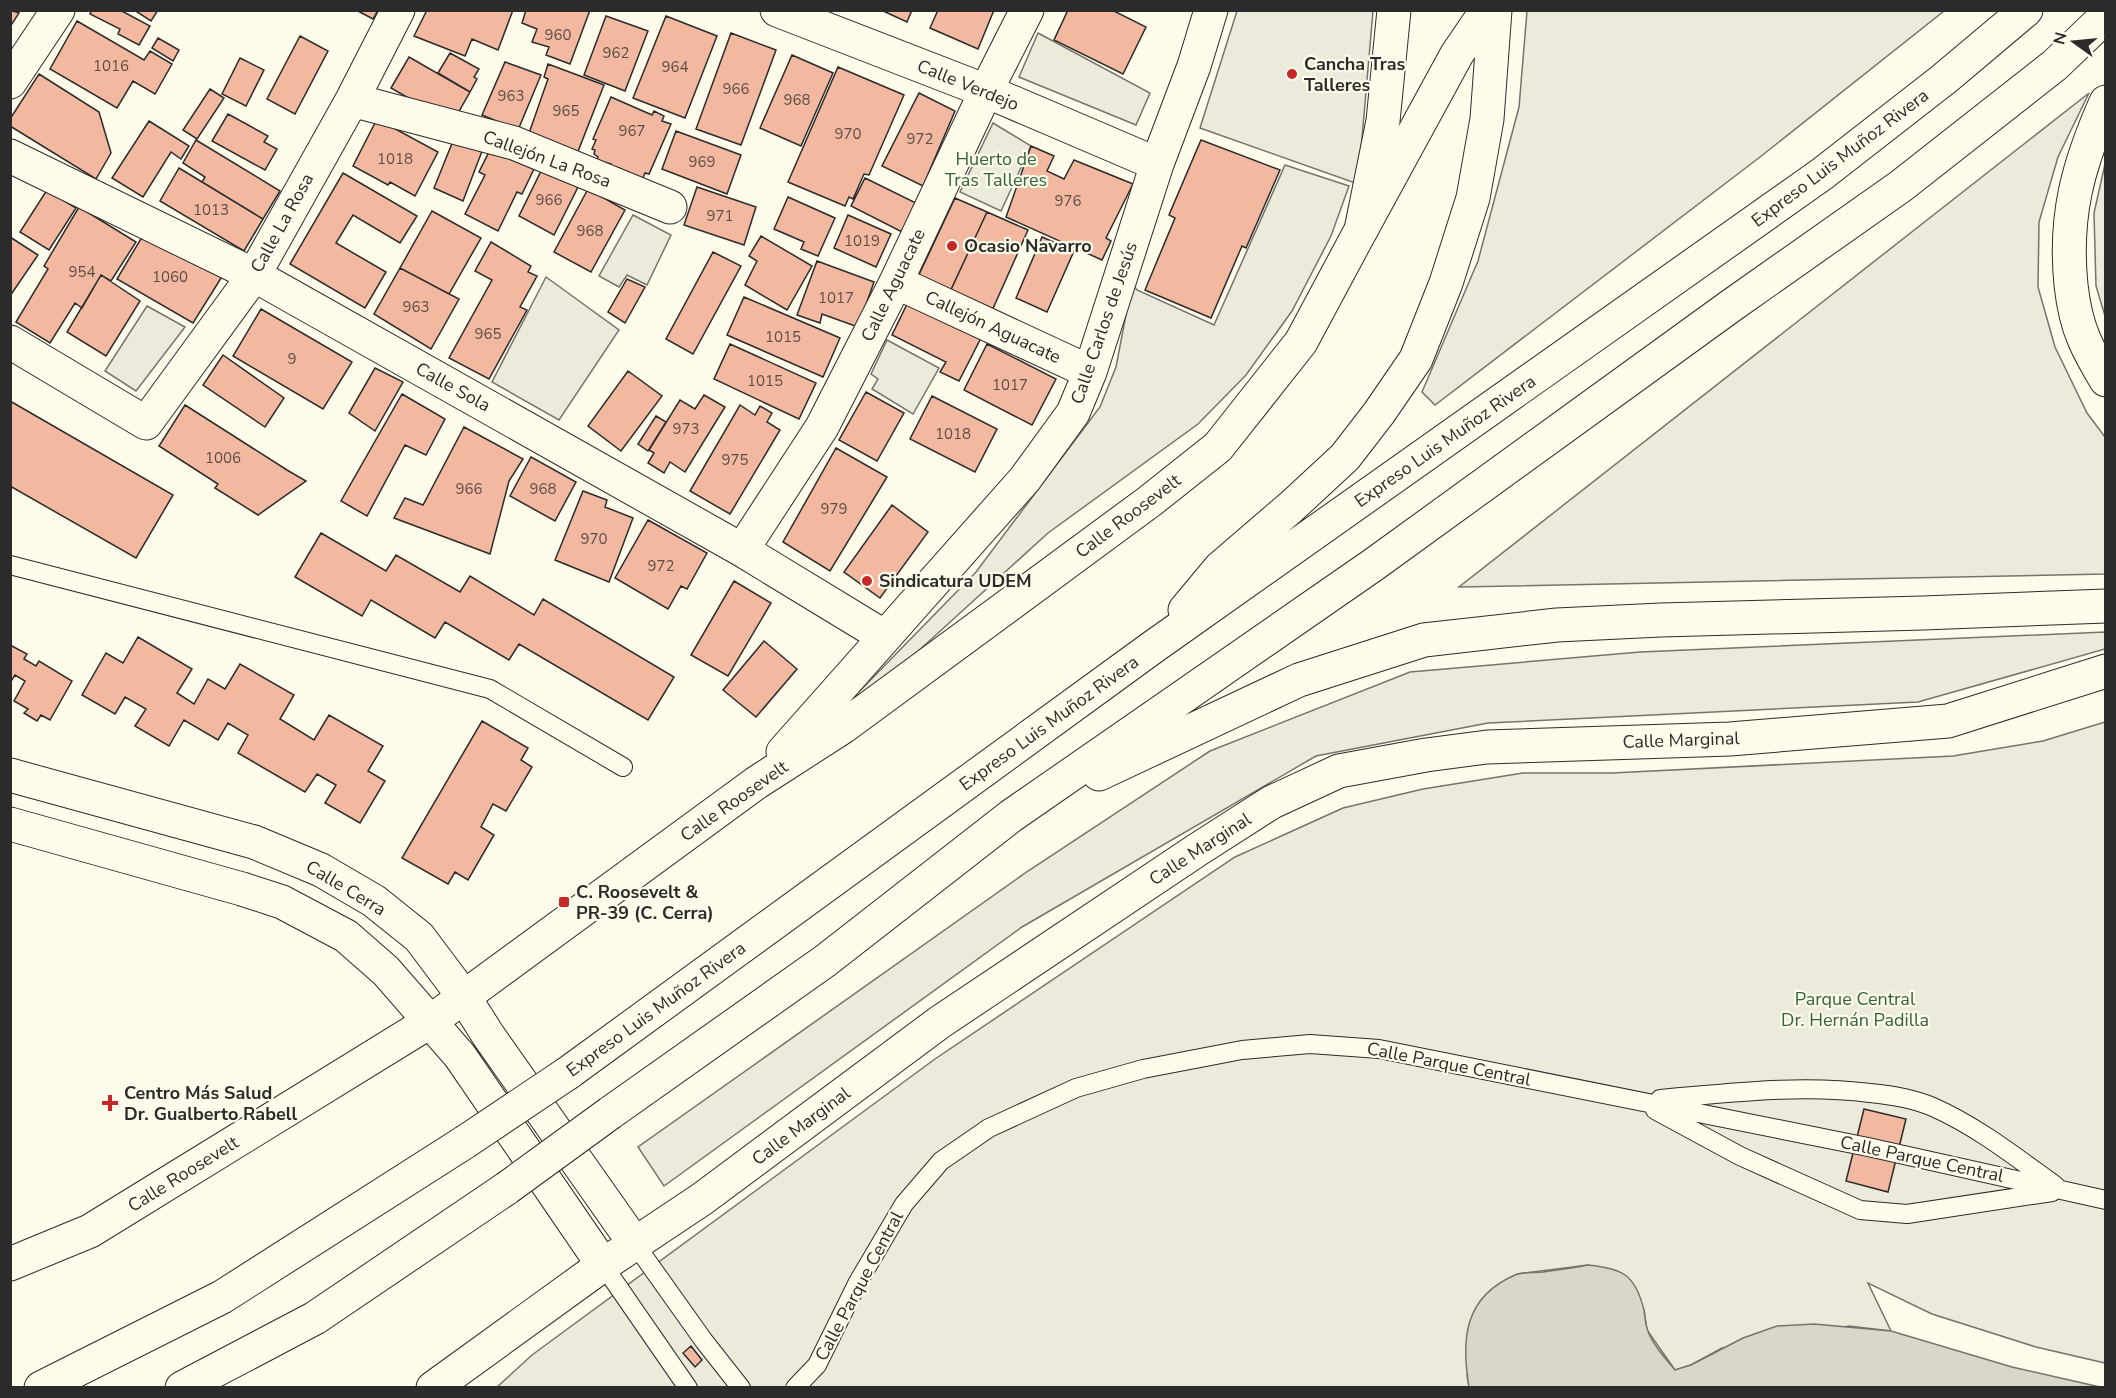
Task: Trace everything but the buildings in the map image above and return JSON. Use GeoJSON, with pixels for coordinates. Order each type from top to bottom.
{"type":"FeatureCollection","features":[{"type":"Feature","properties":{"kind":"main road"},"geometry":{"type":"LineString","coordinates":[[10,82],[58,10]]}},
{"type":"Feature","properties":{"kind":"main road","name":"Calle La Rosa"},"geometry":{"type":"LineString","coordinates":[[10,342],[146,423],[254,275],[352,100],[398,10]]}},
{"type":"Feature","properties":{"kind":"main road","name":"Calle Verdejo"},"geometry":{"type":"LineString","coordinates":[[777,10],[986,91],[1157,164]]}},
{"type":"Feature","properties":{"kind":"main road","name":"Calle Aguacate"},"geometry":{"type":"LineString","coordinates":[[742,550],[822,427],[896,282],[1027,10]]}},
{"type":"Feature","properties":{"kind":"main road","name":"Calle Carlos de Jesús"},"geometry":{"type":"LineString","coordinates":[[756,783],[1025,479],[1073,412],[1090,372],[1157,164],[1194,66],[1211,10]]}},
{"type":"Feature","properties":{"kind":"main road"},"geometry":{"type":"LineString","coordinates":[[1361,230],[1383,121],[1394,10]]}},
{"type":"Feature","properties":{"kind":"main road","name":"Calle Roosevelt"},"geometry":{"type":"LineString","coordinates":[[10,1264],[90,1231],[431,1021],[756,783],[843,727],[1150,501],[1218,447],[1301,342],[1457,54],[1487,10]]}},
{"type":"Feature","properties":{"kind":"main road"},"geometry":{"type":"LineString","coordinates":[[1153,647],[1220,568],[1345,457],[1416,359],[1446,282],[1473,198],[1487,119],[1495,10]]}},
{"type":"Feature","properties":{"kind":"main road","name":"Expreso Luis Muñoz Rivera"},"geometry":{"type":"LineString","coordinates":[[41,1388],[222,1297],[465,1142],[568,1073],[1153,647],[1822,174],[1944,79],[2026,10]]}},
{"type":"Feature","properties":{"kind":"main road"},"geometry":{"type":"LineString","coordinates":[[182,1388],[315,1318],[507,1188],[825,961],[1011,816],[1373,565],[1900,186],[2055,65],[2106,16]]}},
{"type":"Feature","properties":{"kind":"main road","name":"Callejón La Rosa"},"geometry":{"type":"LineString","coordinates":[[352,100],[514,142],[670,207]]}},
{"type":"Feature","properties":{"kind":"main road"},"geometry":{"type":"LineString","coordinates":[[2106,102],[2078,173],[2070,221],[2068,260],[2073,299],[2083,338],[2106,380]]}},
{"type":"Feature","properties":{"kind":"main road","name":"Calle Sola"},"geometry":{"type":"LineString","coordinates":[[10,156],[254,275],[742,550],[885,638]]}},
{"type":"Feature","properties":{"kind":"main road","name":"Callejón Aguacate"},"geometry":{"type":"LineString","coordinates":[[896,282],[1090,372]]}},
{"type":"Feature","properties":{"kind":"main road"},"geometry":{"type":"LineString","coordinates":[[1011,816],[1299,680],[1424,640],[1557,625],[2106,606]]}},
{"type":"Feature","properties":{"kind":"main road","name":"Calle Marginal"},"geometry":{"type":"LineString","coordinates":[[433,1388],[603,1265],[702,1199],[950,1015],[1197,849],[1272,802],[1339,771],[1426,755],[1487,747],[1730,740],[1948,721],[2106,671]]}},
{"type":"Feature","properties":{"kind":"main road","name":"Calle Cerra"},"geometry":{"type":"LineString","coordinates":[[10,775],[254,842],[321,870],[374,901],[419,937],[464,997],[488,1035],[635,1244]]}},
{"type":"Feature","properties":{"kind":"main road"},"geometry":{"type":"LineString","coordinates":[[10,824],[185,871],[282,902],[346,936],[386,971],[460,1056],[603,1265]]}},
{"type":"Feature","properties":{"kind":"lane"},"geometry":{"type":"LineString","coordinates":[[10,565],[490,689],[623,766]]}},
{"type":"Feature","properties":{"kind":"lane","name":"Calle Parque Central"},"geometry":{"type":"LineString","coordinates":[[795,1388],[818,1365],[858,1282],[904,1204],[941,1161],[989,1128],[1076,1088],[1143,1069],[1242,1050],[1310,1044],[1379,1049],[1868,1147],[2106,1200]]}},
{"type":"Feature","properties":{"kind":"lane","name":"Calle Parque Central"},"geometry":{"type":"LineString","coordinates":[[1639,1101],[1834,1088],[1891,1095],[1931,1106],[1980,1132],[2063,1190]]}},
{"type":"Feature","properties":{"kind":"lane","name":"Calle Parque Central"},"geometry":{"type":"LineString","coordinates":[[1639,1101],[1740,1156],[1860,1210],[1907,1214],[2063,1190]]}},
{"type":"Feature","properties":{"kind":"lane"},"geometry":{"type":"LineString","coordinates":[[635,1244],[704,1341],[741,1388]]}},
{"type":"Feature","properties":{"kind":"lane"},"geometry":{"type":"LineString","coordinates":[[603,1265],[688,1388]]}},
{"type":"Feature","properties":{"kind":"green space"},"geometry":{"type":"Polygon","coordinates":[[[1527,10],[1944,11],[1760,157],[1435,405],[1422,392],[1478,261],[1519,107],[1527,10]]]}},
{"type":"Feature","properties":{"kind":"green space","name":"Cancha Tras Talleres"},"geometry":{"type":"Polygon","coordinates":[[[1237,11],[1373,11],[1358,184],[1200,128],[1237,11]]]}},
{"type":"Feature","properties":{"kind":"green space"},"geometry":{"type":"Polygon","coordinates":[[[1038,33],[1150,93],[1136,125],[1019,77],[1038,33]]]}},
{"type":"Feature","properties":{"kind":"green space"},"geometry":{"type":"Polygon","coordinates":[[[2089,93],[2058,157],[2039,222],[2038,287],[2055,347],[2087,413],[2105,437],[2105,574],[1459,587],[2089,93]]]}},
{"type":"Feature","properties":{"kind":"green space","name":"Huerto de Tras Talleres"},"geometry":{"type":"Polygon","coordinates":[[[993,123],[1031,146],[1001,211],[960,192],[993,123]]]}},
{"type":"Feature","properties":{"kind":"green space"},"geometry":{"type":"Polygon","coordinates":[[[2105,164],[2105,316],[2096,286],[2094,213],[2105,164]]]}},
{"type":"Feature","properties":{"kind":"green space"},"geometry":{"type":"Polygon","coordinates":[[[1285,165],[1349,186],[1331,236],[1292,311],[1246,375],[1198,424],[1048,533],[904,664],[849,702],[976,572],[1100,407],[1116,367],[1132,283],[1137,290],[1214,325],[1285,165]]]}},
{"type":"Feature","properties":{"kind":"green space"},"geometry":{"type":"Polygon","coordinates":[[[633,215],[671,235],[647,285],[627,275],[619,287],[599,276],[633,215]]]}},
{"type":"Feature","properties":{"kind":"green space"},"geometry":{"type":"Polygon","coordinates":[[[546,277],[619,330],[559,420],[492,382],[546,277]]]}},
{"type":"Feature","properties":{"kind":"green space"},"geometry":{"type":"Polygon","coordinates":[[[147,306],[185,327],[136,391],[105,371],[147,306]]]}},
{"type":"Feature","properties":{"kind":"green space"},"geometry":{"type":"Polygon","coordinates":[[[887,340],[939,368],[913,414],[872,389],[878,379],[871,374],[887,340]]]}},
{"type":"Feature","properties":{"kind":"green space"},"geometry":{"type":"Polygon","coordinates":[[[2105,632],[2105,649],[1918,702],[1488,723],[1316,756],[1022,927],[664,1186],[638,1147],[1028,871],[1210,751],[1410,672],[1640,652],[2105,632]]]}},
{"type":"Feature","properties":{"kind":"green space","name":"Parque Central Dr. Hernán Padilla"},"geometry":{"type":"Polygon","coordinates":[[[2105,722],[2105,1363],[2036,1347],[1932,1314],[1868,1283],[1891,1331],[1849,1326],[1722,1348],[1691,1365],[1675,1370],[1647,1330],[1644,1310],[1588,1265],[1517,1274],[1467,1375],[1469,1387],[496,1388],[532,1355],[935,1059],[1235,857],[1343,808],[1423,789],[1523,773],[1612,773],[1953,756],[2043,741],[2105,722]]]}},
{"type":"Feature","properties":{"kind":"shaded area"},"geometry":{"type":"Polygon","coordinates":[[[1588,1265],[1619,1272],[1632,1281],[1644,1310],[1649,1334],[1675,1370],[1691,1365],[1743,1338],[1777,1326],[1814,1324],[1891,1331],[2012,1367],[2100,1387],[1469,1387],[1467,1336],[1476,1307],[1485,1295],[1498,1284],[1518,1274],[1588,1265]]]}},
{"type":"Feature","properties":{"kind":"place","name":"Cancha Tras Talleres"},"geometry":{"type":"Point","coordinates":[1292,74]}},
{"type":"Feature","properties":{"kind":"place","name":"Ocasio Navarro"},"geometry":{"type":"Point","coordinates":[952,246]}},
{"type":"Feature","properties":{"kind":"place","name":"Sindicatura UDEM"},"geometry":{"type":"Point","coordinates":[867,581]}},
{"type":"Feature","properties":{"kind":"place","name":"C. Roosevelt & PR-39 (C. Cerra)"},"geometry":{"type":"Point","coordinates":[564,902]}},
{"type":"Feature","properties":{"kind":"place","name":"Centro Más Salud Dr. Gualberto Rabell"},"geometry":{"type":"Point","coordinates":[110,1103]}}]}
